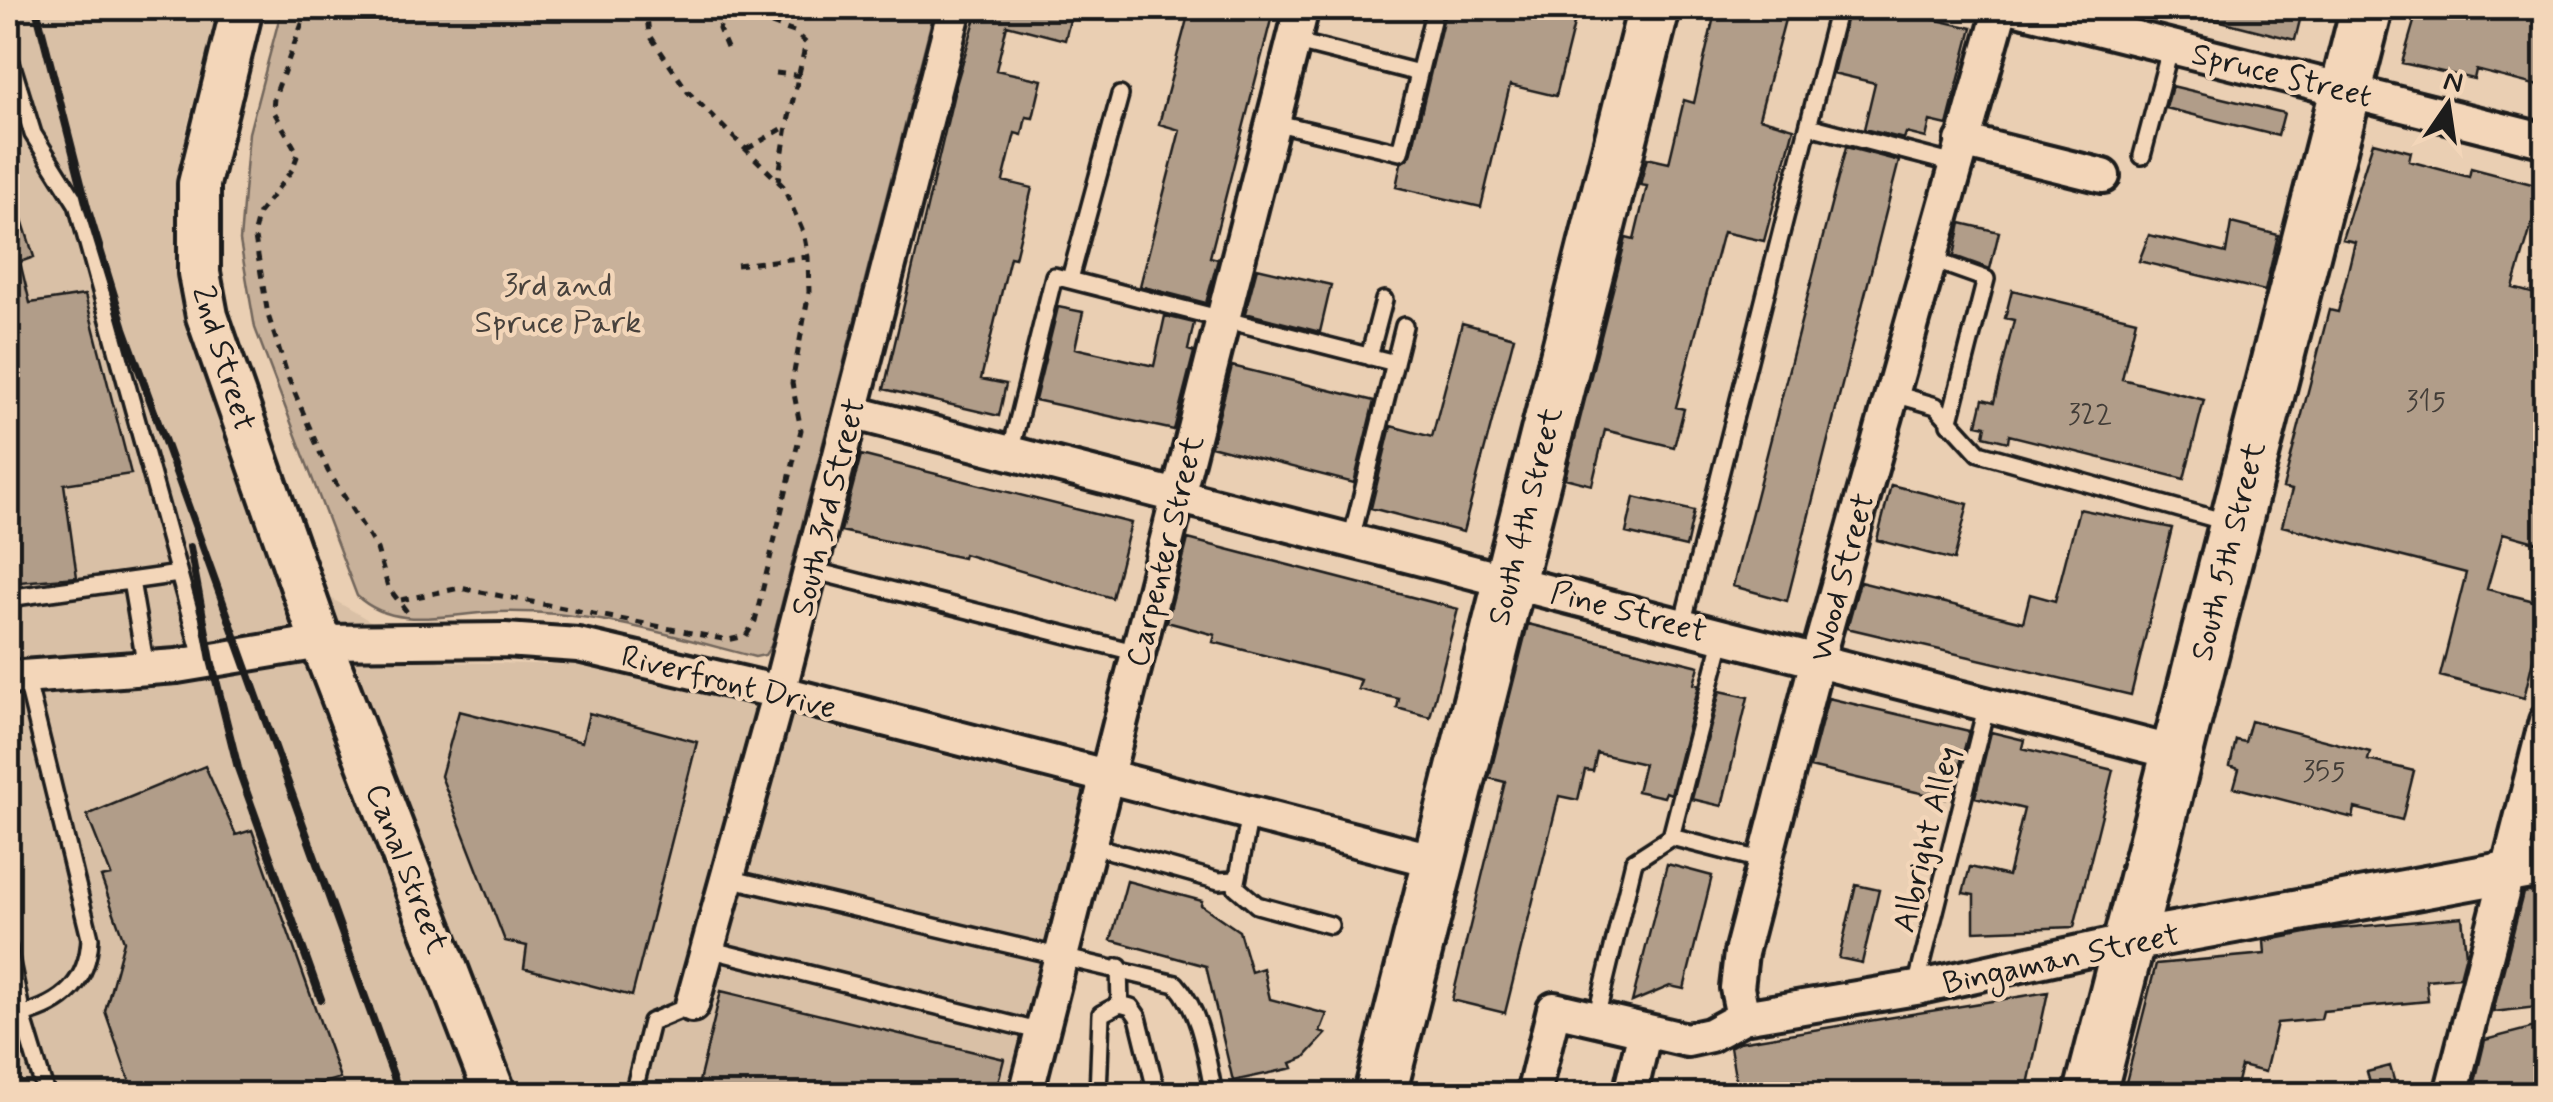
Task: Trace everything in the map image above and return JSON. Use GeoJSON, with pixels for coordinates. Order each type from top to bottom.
{"type":"FeatureCollection","features":[{"type":"Feature","properties":{"kind":"main road","name":"South 4th Street"},"geometry":{"type":"LineString","coordinates":[[1380,1094],[1394,1025],[1654,8]]}},
{"type":"Feature","properties":{"kind":"main road","name":"South 5th Street"},"geometry":{"type":"LineString","coordinates":[[2090,1094],[2367,8]]}},
{"type":"Feature","properties":{"kind":"main road","name":"South 4th Street"},"geometry":{"type":"LineString","coordinates":[[1356,1094],[1372,1074],[1394,1025]]}},
{"type":"Feature","properties":{"kind":"street","name":"2nd Street"},"geometry":{"type":"LineString","coordinates":[[242,8],[198,184],[199,273],[206,316],[321,642]]}},
{"type":"Feature","properties":{"kind":"street","name":"South 3rd Street"},"geometry":{"type":"LineString","coordinates":[[692,1004],[779,692],[955,8]]}},
{"type":"Feature","properties":{"kind":"street","name":"Carpenter Street"},"geometry":{"type":"LineString","coordinates":[[1026,1094],[1302,8]]}},
{"type":"Feature","properties":{"kind":"street","name":"Wood Street"},"geometry":{"type":"LineString","coordinates":[[1743,1016],[1738,988],[1741,953],[1818,660],[2001,8]]}},
{"type":"Feature","properties":{"kind":"street","name":"Spruce Street"},"geometry":{"type":"LineString","coordinates":[[2018,8],[2546,141]]}},
{"type":"Feature","properties":{"kind":"street"},"geometry":{"type":"LineString","coordinates":[[1958,152],[2104,176]]}},
{"type":"Feature","properties":{"kind":"street","name":"Pine Street"},"geometry":{"type":"LineString","coordinates":[[851,412],[2175,753]]}},
{"type":"Feature","properties":{"kind":"street","name":"Riverfront Drive"},"geometry":{"type":"LineString","coordinates":[[17,678],[146,668],[321,642],[578,645],[779,692],[1436,861]]}},
{"type":"Feature","properties":{"kind":"street","name":"Canal Street"},"geometry":{"type":"LineString","coordinates":[[321,642],[495,1094]]}},
{"type":"Feature","properties":{"kind":"street"},"geometry":{"type":"LineString","coordinates":[[2451,1094],[2527,869],[2546,721]]}},
{"type":"Feature","properties":{"kind":"street","name":"Bingaman Street"},"geometry":{"type":"LineString","coordinates":[[1533,1094],[1554,1009],[1687,1040],[1710,1035],[1743,1016],[1916,988],[2130,941],[2527,869]]}},
{"type":"Feature","properties":{"kind":"street"},"geometry":{"type":"LineString","coordinates":[[1630,1094],[1645,1030]]}},
{"type":"Feature","properties":{"kind":"lane"},"geometry":{"type":"LineString","coordinates":[[1273,122],[1400,152],[1435,8]]}},
{"type":"Feature","properties":{"kind":"lane"},"geometry":{"type":"LineString","coordinates":[[1682,624],[1838,8]]}},
{"type":"Feature","properties":{"kind":"lane"},"geometry":{"type":"LineString","coordinates":[[1293,42],[1419,73]]}},
{"type":"Feature","properties":{"kind":"lane"},"geometry":{"type":"LineString","coordinates":[[2142,156],[2171,46]]}},
{"type":"Feature","properties":{"kind":"lane"},"geometry":{"type":"LineString","coordinates":[[8,53],[33,134],[77,204],[203,661]]}},
{"type":"Feature","properties":{"kind":"lane"},"geometry":{"type":"LineString","coordinates":[[1070,279],[1120,95]]}},
{"type":"Feature","properties":{"kind":"lane"},"geometry":{"type":"LineString","coordinates":[[1809,126],[1958,152]]}},
{"type":"Feature","properties":{"kind":"lane"},"geometry":{"type":"LineString","coordinates":[[1930,260],[1986,280],[1950,424]]}},
{"type":"Feature","properties":{"kind":"lane"},"geometry":{"type":"LineString","coordinates":[[1010,452],[1054,276],[1394,363]]}},
{"type":"Feature","properties":{"kind":"lane"},"geometry":{"type":"LineString","coordinates":[[1369,357],[1384,300]]}},
{"type":"Feature","properties":{"kind":"lane"},"geometry":{"type":"LineString","coordinates":[[1351,540],[1404,326]]}},
{"type":"Feature","properties":{"kind":"lane"},"geometry":{"type":"LineString","coordinates":[[1892,393],[1936,406],[1979,453],[2234,524]]}},
{"type":"Feature","properties":{"kind":"lane"},"geometry":{"type":"LineString","coordinates":[[811,570],[1138,653]]}},
{"type":"Feature","properties":{"kind":"lane"},"geometry":{"type":"LineString","coordinates":[[8,598],[179,574]]}},
{"type":"Feature","properties":{"kind":"lane"},"geometry":{"type":"LineString","coordinates":[[131,581],[146,668]]}},
{"type":"Feature","properties":{"kind":"lane"},"geometry":{"type":"LineString","coordinates":[[1596,1018],[1634,860],[1670,837],[1723,636]]}},
{"type":"Feature","properties":{"kind":"lane"},"geometry":{"type":"LineString","coordinates":[[17,678],[90,938],[83,977],[60,1001],[22,1015]]}},
{"type":"Feature","properties":{"kind":"lane","name":"Albright Alley"},"geometry":{"type":"LineString","coordinates":[[1916,988],[1987,704]]}},
{"type":"Feature","properties":{"kind":"lane"},"geometry":{"type":"LineString","coordinates":[[1250,814],[1234,880],[1245,898],[1257,905],[1330,925]]}},
{"type":"Feature","properties":{"kind":"lane"},"geometry":{"type":"LineString","coordinates":[[1670,837],[1765,861]]}},
{"type":"Feature","properties":{"kind":"lane"},"geometry":{"type":"LineString","coordinates":[[1090,845],[1219,881],[1234,880]]}},
{"type":"Feature","properties":{"kind":"lane"},"geometry":{"type":"LineString","coordinates":[[728,878],[1061,957],[1119,967],[1176,984],[1188,998],[1214,1094]]}},
{"type":"Feature","properties":{"kind":"lane"},"geometry":{"type":"LineString","coordinates":[[8,948],[22,1015],[46,1094]]}},
{"type":"Feature","properties":{"kind":"lane"},"geometry":{"type":"LineString","coordinates":[[708,949],[1042,1032]]}},
{"type":"Feature","properties":{"kind":"lane"},"geometry":{"type":"LineString","coordinates":[[1119,967],[1120,1004]]}},
{"type":"Feature","properties":{"kind":"lane"},"geometry":{"type":"LineString","coordinates":[[633,1094],[650,1022],[692,1004]]}},
{"type":"Feature","properties":{"kind":"lane"},"geometry":{"type":"LineString","coordinates":[[1098,1094],[1100,1014],[1120,1004],[1131,1007],[1138,1017],[1157,1094]]}},
{"type":"Feature","properties":{"kind":"path"},"geometry":{"type":"LineString","coordinates":[[308,8],[273,110],[298,154],[292,170],[259,213],[254,232],[268,316],[288,378],[328,471],[377,549],[388,587],[401,600],[422,641]]}},
{"type":"Feature","properties":{"kind":"path"},"geometry":{"type":"LineString","coordinates":[[401,600],[460,588],[728,640],[746,636],[755,620],[801,430],[792,383],[810,292],[804,232],[778,181],[688,92],[648,34],[646,8]]}},
{"type":"Feature","properties":{"kind":"path"},"geometry":{"type":"LineString","coordinates":[[727,48],[719,29],[727,8],[794,32],[806,43],[778,181]]}},
{"type":"Feature","properties":{"kind":"path"},"geometry":{"type":"LineString","coordinates":[[776,73],[802,76]]}},
{"type":"Feature","properties":{"kind":"path"},"geometry":{"type":"LineString","coordinates":[[746,149],[787,126]]}},
{"type":"Feature","properties":{"kind":"path"},"geometry":{"type":"LineString","coordinates":[[736,265],[808,257]]}},
{"type":"Feature","properties":{"kind":"shaded area"},"geometry":{"type":"Polygon","coordinates":[[[8,8],[218,8],[186,131],[178,226],[193,320],[271,563],[440,662],[590,665],[1084,792],[1015,1094],[8,1094],[8,8]]]}},
{"type":"Feature","properties":{"kind":"green space","name":"3rd and Spruce Park"},"geometry":{"type":"Polygon","coordinates":[[[282,8],[935,8],[771,646],[765,655],[755,657],[628,625],[563,615],[497,612],[406,617],[372,607],[357,596],[255,328],[240,241],[249,133],[282,8]]]}},
{"type":"Feature","properties":{"kind":"building"},"geometry":{"type":"Polygon","coordinates":[[[974,8],[1073,8],[1065,40],[1007,25],[996,70],[1042,80],[1033,118],[1026,117],[1022,135],[1015,133],[1003,181],[1032,188],[1015,258],[1010,257],[981,379],[1006,384],[999,416],[884,389],[956,85],[976,17],[974,8]]]}},
{"type":"Feature","properties":{"kind":"building"},"geometry":{"type":"Polygon","coordinates":[[[1190,8],[1274,8],[1210,257],[1218,259],[1206,303],[1140,286],[1180,130],[1159,124],[1190,8]]]}},
{"type":"Feature","properties":{"kind":"building"},"geometry":{"type":"Polygon","coordinates":[[[1446,8],[1578,8],[1556,96],[1510,85],[1481,207],[1396,187],[1401,163],[1411,155],[1446,8]]]}},
{"type":"Feature","properties":{"kind":"building"},"geometry":{"type":"Polygon","coordinates":[[[1716,8],[1788,8],[1759,118],[1794,128],[1764,241],[1723,232],[1676,407],[1684,409],[1674,447],[1605,430],[1592,485],[1565,478],[1626,238],[1634,240],[1647,186],[1640,185],[1647,158],[1669,163],[1684,100],[1694,103],[1716,8]]]}},
{"type":"Feature","properties":{"kind":"building"},"geometry":{"type":"Polygon","coordinates":[[[1849,8],[1884,8],[1972,28],[1947,125],[1930,121],[1926,138],[1906,133],[1904,139],[1864,129],[1875,83],[1833,73],[1849,8]]]}},
{"type":"Feature","properties":{"kind":"building"},"geometry":{"type":"Polygon","coordinates":[[[2198,8],[2303,8],[2295,40],[2197,15],[2198,8]]]}},
{"type":"Feature","properties":{"kind":"building"},"geometry":{"type":"Polygon","coordinates":[[[2418,8],[2546,8],[2546,88],[2476,70],[2474,79],[2402,63],[2418,8]]]}},
{"type":"Feature","properties":{"kind":"building"},"geometry":{"type":"Polygon","coordinates":[[[2172,86],[2284,113],[2278,136],[2166,108],[2172,86]]]}},
{"type":"Feature","properties":{"kind":"building"},"geometry":{"type":"Polygon","coordinates":[[[2373,142],[2411,152],[2409,161],[2469,177],[2471,168],[2543,187],[2513,288],[2546,297],[2546,545],[2503,533],[2487,589],[2546,604],[2524,698],[2440,676],[2466,573],[2282,526],[2292,490],[2283,488],[2329,310],[2338,312],[2355,242],[2342,239],[2373,142]]]}},
{"type":"Feature","properties":{"kind":"building"},"geometry":{"type":"Polygon","coordinates":[[[1846,147],[1899,161],[1787,601],[1733,586],[1846,147]]]}},
{"type":"Feature","properties":{"kind":"building"},"geometry":{"type":"Polygon","coordinates":[[[8,188],[12,188],[34,257],[20,262],[30,303],[85,295],[131,474],[64,484],[77,577],[8,583],[8,188]]]}},
{"type":"Feature","properties":{"kind":"building"},"geometry":{"type":"Polygon","coordinates":[[[1961,223],[1999,232],[1990,269],[1954,256],[1961,223]]]}},
{"type":"Feature","properties":{"kind":"building"},"geometry":{"type":"Polygon","coordinates":[[[2231,223],[2278,235],[2265,291],[2139,261],[2149,235],[2226,253],[2231,223]]]}},
{"type":"Feature","properties":{"kind":"building"},"geometry":{"type":"Polygon","coordinates":[[[1257,268],[1331,285],[1320,332],[1245,313],[1257,268]]]}},
{"type":"Feature","properties":{"kind":"building"},"geometry":{"type":"Polygon","coordinates":[[[2012,290],[2136,320],[2122,379],[2204,400],[2184,479],[2009,435],[2008,442],[1984,436],[1986,426],[1977,424],[1983,399],[1994,402],[2014,320],[2005,318],[2012,290]]]}},
{"type":"Feature","properties":{"kind":"building"},"geometry":{"type":"Polygon","coordinates":[[[1058,307],[1083,312],[1075,348],[1154,366],[1165,316],[1194,323],[1188,350],[1194,352],[1174,430],[1035,400],[1058,307]]]}},
{"type":"Feature","properties":{"kind":"building"},"geometry":{"type":"Polygon","coordinates":[[[1462,323],[1514,337],[1463,532],[1371,508],[1391,426],[1432,437],[1462,323]]]}},
{"type":"Feature","properties":{"kind":"building"},"geometry":{"type":"Polygon","coordinates":[[[1232,366],[1374,401],[1354,483],[1211,446],[1232,366]]]}},
{"type":"Feature","properties":{"kind":"building"},"geometry":{"type":"Polygon","coordinates":[[[861,455],[1131,523],[1112,598],[964,554],[963,558],[841,531],[861,455]]]}},
{"type":"Feature","properties":{"kind":"building"},"geometry":{"type":"Polygon","coordinates":[[[1891,485],[1968,504],[1954,560],[1877,540],[1891,485]]]}},
{"type":"Feature","properties":{"kind":"building"},"geometry":{"type":"Polygon","coordinates":[[[1634,497],[1694,511],[1686,547],[1626,533],[1634,497]]]}},
{"type":"Feature","properties":{"kind":"building"},"geometry":{"type":"Polygon","coordinates":[[[2079,509],[2172,528],[2131,695],[1847,628],[1860,582],[2023,622],[2030,594],[2055,601],[2079,509]]]}},
{"type":"Feature","properties":{"kind":"building"},"geometry":{"type":"Polygon","coordinates":[[[1188,539],[1458,609],[1430,717],[1397,708],[1399,699],[1358,689],[1361,680],[1213,642],[1215,635],[1167,622],[1188,539]]]}},
{"type":"Feature","properties":{"kind":"building"},"geometry":{"type":"Polygon","coordinates":[[[1528,624],[1699,666],[1694,684],[1699,685],[1671,794],[1666,792],[1664,797],[1637,791],[1644,764],[1597,753],[1593,771],[1585,770],[1578,800],[1559,796],[1505,1013],[1452,1000],[1505,782],[1489,778],[1528,624]]]}},
{"type":"Feature","properties":{"kind":"building"},"geometry":{"type":"Polygon","coordinates":[[[1720,691],[1748,697],[1722,806],[1692,799],[1720,691]]]}},
{"type":"Feature","properties":{"kind":"building"},"geometry":{"type":"Polygon","coordinates":[[[1828,698],[1969,731],[1953,792],[1948,790],[1946,799],[1810,767],[1828,698]]]}},
{"type":"Feature","properties":{"kind":"building"},"geometry":{"type":"Polygon","coordinates":[[[459,711],[582,742],[589,713],[697,742],[632,996],[524,968],[527,946],[505,941],[441,776],[459,711]]]}},
{"type":"Feature","properties":{"kind":"building"},"geometry":{"type":"Polygon","coordinates":[[[2251,721],[2370,752],[2368,760],[2414,771],[2402,820],[2355,808],[2353,818],[2234,787],[2239,769],[2230,766],[2236,740],[2245,742],[2251,721]]]}},
{"type":"Feature","properties":{"kind":"building"},"geometry":{"type":"Polygon","coordinates":[[[1991,732],[2024,740],[2022,748],[2113,770],[2074,927],[1974,931],[1974,895],[1963,893],[1970,867],[2008,876],[2024,809],[1975,797],[1991,732]]]}},
{"type":"Feature","properties":{"kind":"building"},"geometry":{"type":"Polygon","coordinates":[[[205,766],[236,835],[252,830],[340,1078],[313,1086],[316,1094],[134,1094],[105,1011],[124,941],[101,877],[111,875],[87,815],[205,766]]]}},
{"type":"Feature","properties":{"kind":"building"},"geometry":{"type":"Polygon","coordinates":[[[1667,864],[1712,876],[1684,989],[1670,986],[1632,1002],[1667,864]]]}},
{"type":"Feature","properties":{"kind":"building"},"geometry":{"type":"Polygon","coordinates":[[[1127,881],[1202,901],[1201,905],[1239,931],[1251,972],[1263,968],[1270,999],[1327,1014],[1320,1032],[1326,1034],[1304,1058],[1291,1063],[1293,1068],[1233,1081],[1206,966],[1111,940],[1127,881]]]}},
{"type":"Feature","properties":{"kind":"building"},"geometry":{"type":"Polygon","coordinates":[[[1856,885],[1879,890],[1862,963],[1839,958],[1856,885]]]}},
{"type":"Feature","properties":{"kind":"building"},"geometry":{"type":"Polygon","coordinates":[[[2546,889],[2546,1006],[2493,1012],[2523,893],[2546,889]]]}},
{"type":"Feature","properties":{"kind":"building"},"geometry":{"type":"Polygon","coordinates":[[[2462,917],[2466,954],[2460,977],[2426,980],[2428,1001],[2323,1011],[2321,1019],[2277,1023],[2265,1072],[2241,1066],[2234,1094],[2123,1094],[2156,964],[2265,954],[2264,941],[2321,930],[2462,917]]]}},
{"type":"Feature","properties":{"kind":"building"},"geometry":{"type":"Polygon","coordinates":[[[721,991],[1004,1059],[995,1094],[696,1094],[721,991]]]}},
{"type":"Feature","properties":{"kind":"building"},"geometry":{"type":"Polygon","coordinates":[[[2048,992],[2026,1094],[1738,1094],[1730,1047],[1739,1042],[2048,992]]]}},
{"type":"Feature","properties":{"kind":"building"},"geometry":{"type":"Polygon","coordinates":[[[2546,1024],[2546,1094],[2472,1094],[2485,1040],[2546,1024]]]}},
{"type":"Feature","properties":{"kind":"building"},"geometry":{"type":"Polygon","coordinates":[[[2390,1066],[2398,1094],[2373,1094],[2367,1072],[2390,1066]]]}},
{"type":"Feature","properties":{"kind":"railway"},"geometry":{"type":"LineString","coordinates":[[36,8],[87,207],[124,328],[400,1094]]}},
{"type":"Feature","properties":{"kind":"railway"},"geometry":{"type":"LineString","coordinates":[[190,547],[211,660],[238,768],[321,999]]}}]}
